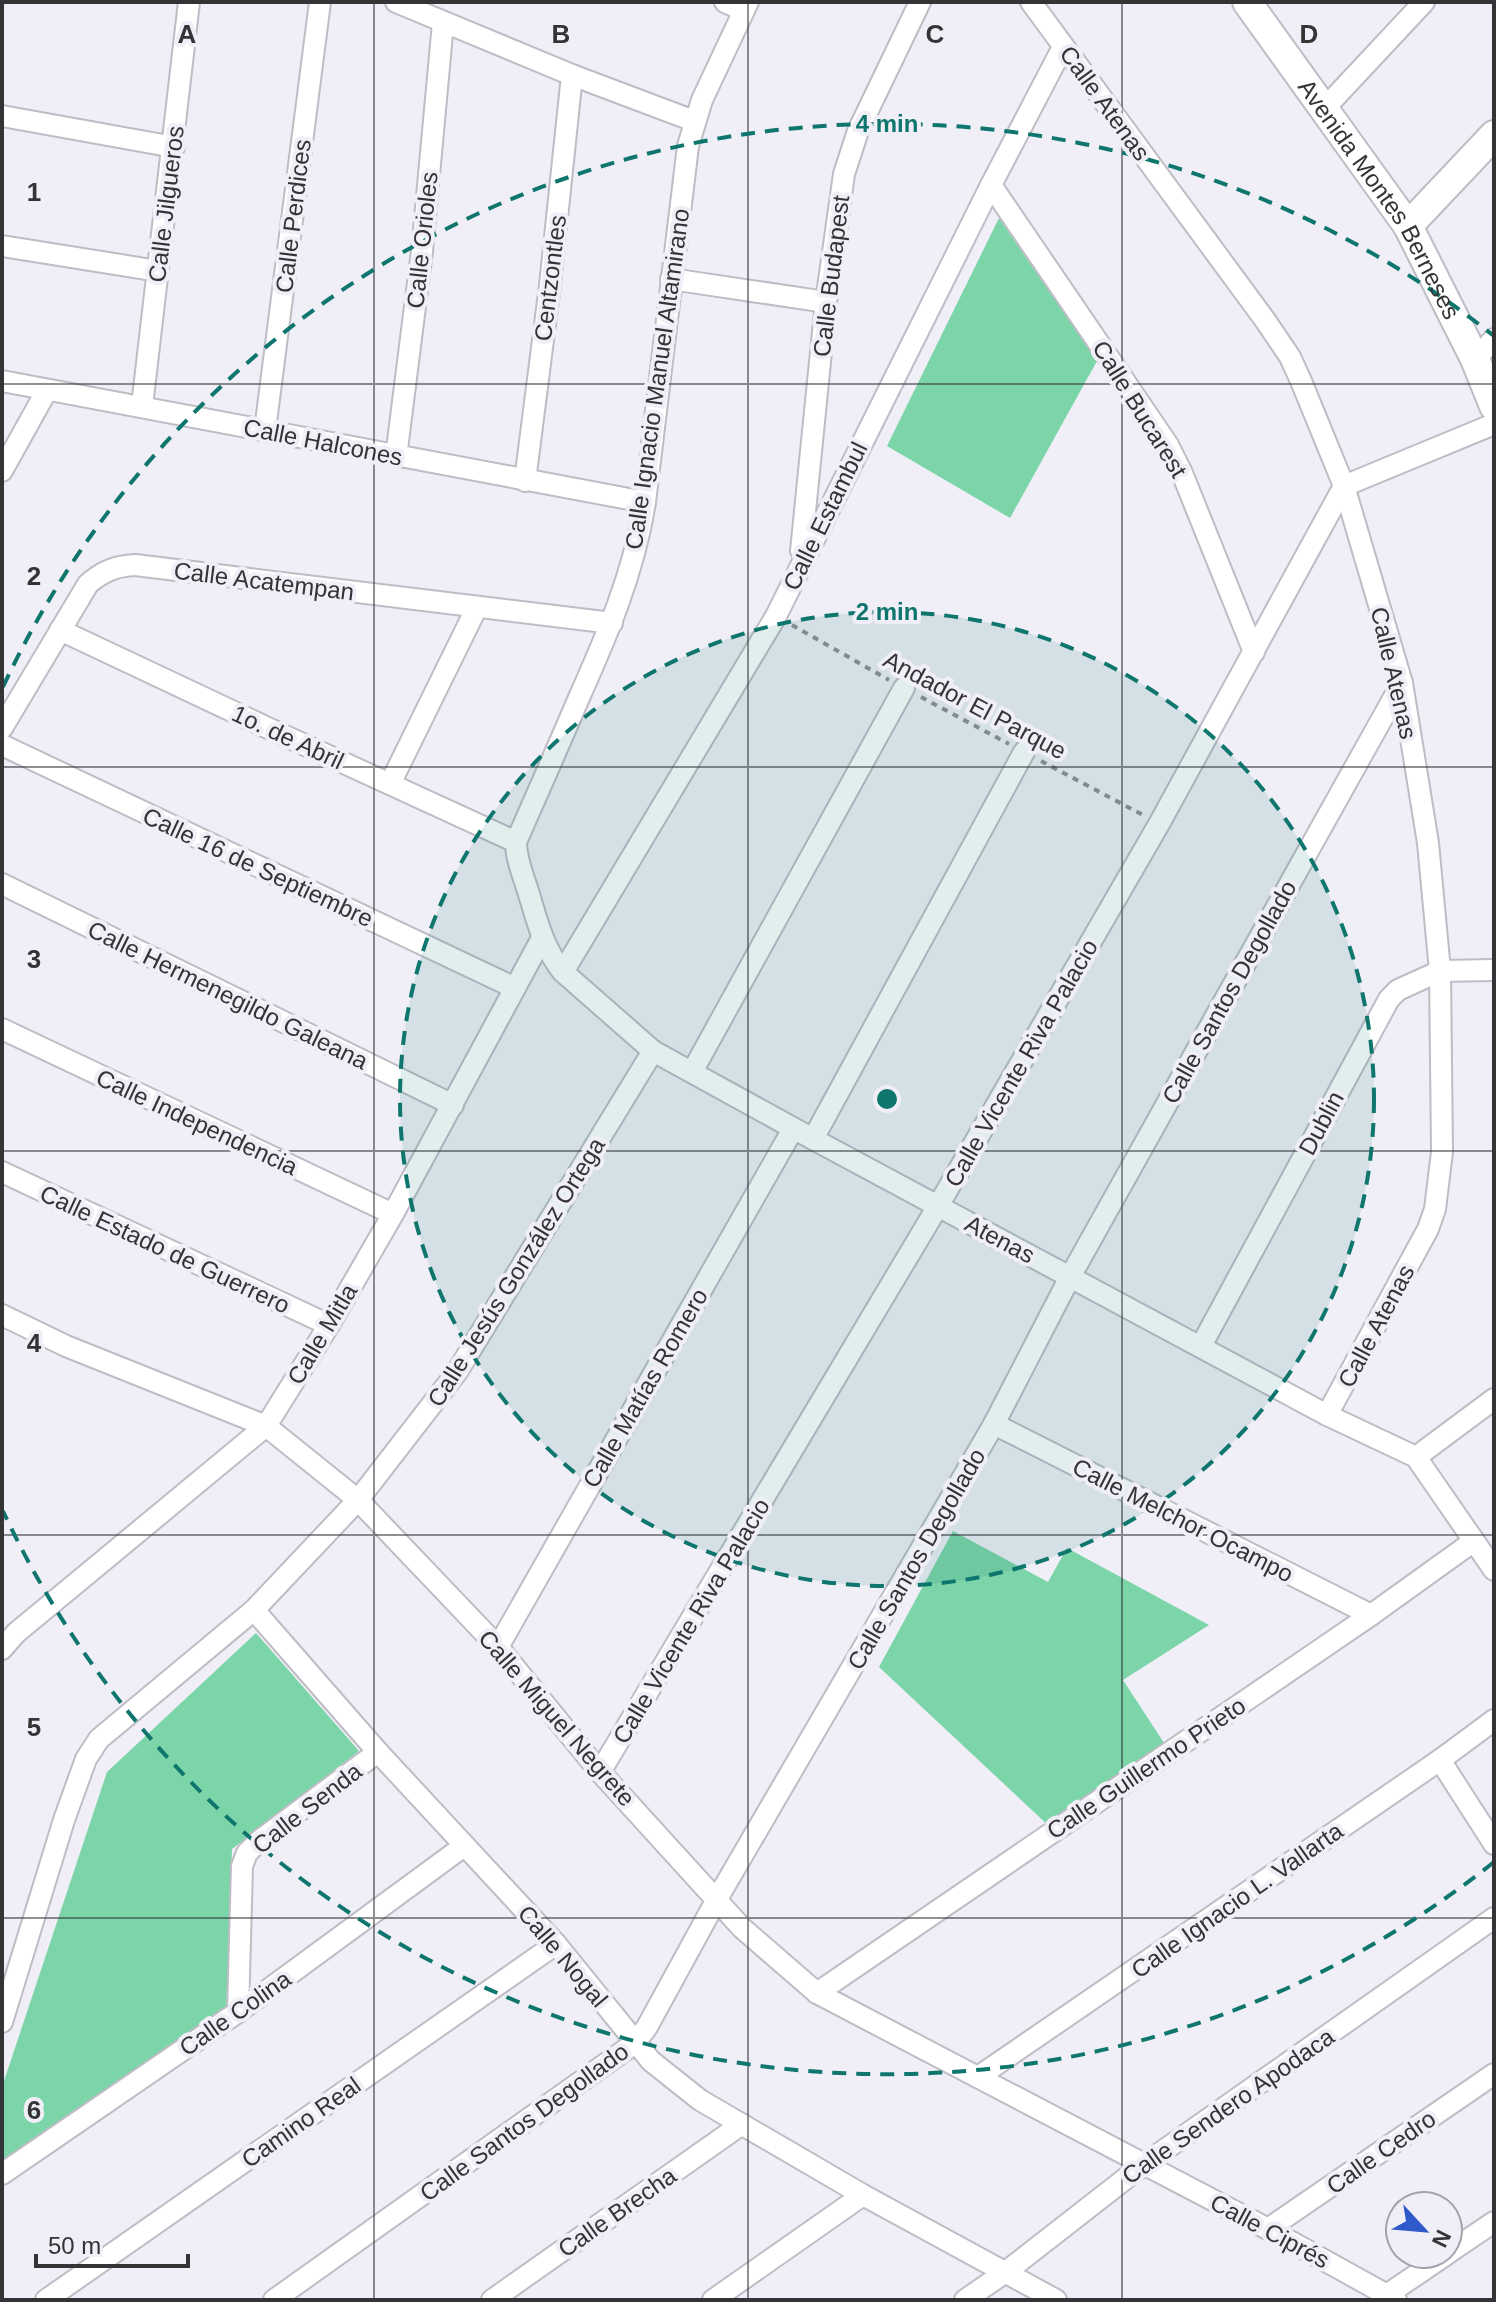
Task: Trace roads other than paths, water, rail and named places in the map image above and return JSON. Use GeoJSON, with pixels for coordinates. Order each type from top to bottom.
{"type":"FeatureCollection","features":[{"type":"Feature","properties":{"kind":"street","name":"Calle Jilgueros"},"geometry":{"type":"LineString","coordinates":[[142,406],[189,2]]}},
{"type":"Feature","properties":{"kind":"street","name":"Calle Perdices"},"geometry":{"type":"LineString","coordinates":[[265,430],[320,2]]}},
{"type":"Feature","properties":{"kind":"street"},"geometry":{"type":"LineString","coordinates":[[396,2],[572,75],[694,121]]}},
{"type":"Feature","properties":{"kind":"street","name":"Calle Budapest"},"geometry":{"type":"LineString","coordinates":[[799,565],[826,302],[844,174],[864,117],[920,2]]}},
{"type":"Feature","properties":{"kind":"street","name":"Calle Atenas"},"geometry":{"type":"LineString","coordinates":[[1031,2],[1290,357],[1344,486],[1402,683],[1428,843],[1440,971],[1442,1152],[1435,1209],[1428,1229],[1327,1415]]}},
{"type":"Feature","properties":{"kind":"street","name":"Avenida Montes Berneses"},"geometry":{"type":"LineString","coordinates":[[1248,2],[1408,226],[1485,349],[1494,406]]}},
{"type":"Feature","properties":{"kind":"street"},"geometry":{"type":"LineString","coordinates":[[1324,109],[1424,2]]}},
{"type":"Feature","properties":{"kind":"street","name":"Calle Ignacio Manuel Altamirano"},"geometry":{"type":"LineString","coordinates":[[516,842],[612,623],[639,541],[688,146],[694,121],[739,5]]}},
{"type":"Feature","properties":{"kind":"street","name":"Calle Orioles"},"geometry":{"type":"LineString","coordinates":[[396,457],[422,251],[443,23]]}},
{"type":"Feature","properties":{"kind":"street","name":"Calle Estambul"},"geometry":{"type":"LineString","coordinates":[[563,972],[776,616],[799,565],[1063,47]]}},
{"type":"Feature","properties":{"kind":"street","name":"Centzontles"},"geometry":{"type":"LineString","coordinates":[[525,481],[572,75]]}},
{"type":"Feature","properties":{"kind":"street"},"geometry":{"type":"LineString","coordinates":[[2,116],[174,147]]}},
{"type":"Feature","properties":{"kind":"street"},"geometry":{"type":"LineString","coordinates":[[1408,226],[1494,135]]}},
{"type":"Feature","properties":{"kind":"street","name":"Calle Bucarest"},"geometry":{"type":"LineString","coordinates":[[991,185],[1168,445],[1254,652]]}},
{"type":"Feature","properties":{"kind":"street"},"geometry":{"type":"LineString","coordinates":[[2,246],[158,271]]}},
{"type":"Feature","properties":{"kind":"street"},"geometry":{"type":"LineString","coordinates":[[671,279],[826,302]]}},
{"type":"Feature","properties":{"kind":"street","name":"Calle Halcones"},"geometry":{"type":"LineString","coordinates":[[2,381],[645,502]]}},
{"type":"Feature","properties":{"kind":"street"},"geometry":{"type":"LineString","coordinates":[[2,471],[47,390]]}},
{"type":"Feature","properties":{"kind":"street"},"geometry":{"type":"LineString","coordinates":[[1344,486],[1494,424]]}},
{"type":"Feature","properties":{"kind":"street","name":"Calle Vicente Riva Palacio"},"geometry":{"type":"LineString","coordinates":[[600,1772],[938,1206],[1159,824],[1344,486]]}},
{"type":"Feature","properties":{"kind":"street","name":"Calle Acatempan"},"geometry":{"type":"LineString","coordinates":[[2,728],[88,584],[109,570],[135,565],[612,623]]}},
{"type":"Feature","properties":{"kind":"street"},"geometry":{"type":"LineString","coordinates":[[390,784],[477,607]]}},
{"type":"Feature","properties":{"kind":"street","name":"1o. de Abril"},"geometry":{"type":"LineString","coordinates":[[60,630],[516,842]]}},
{"type":"Feature","properties":{"kind":"street","name":"Calle Santos Degollado"},"geometry":{"type":"LineString","coordinates":[[274,2300],[635,2043],[667,1993],[717,1899],[994,1424],[1070,1277],[1402,683]]}},
{"type":"Feature","properties":{"kind":"street"},"geometry":{"type":"LineString","coordinates":[[692,1072],[904,688]]}},
{"type":"Feature","properties":{"kind":"street","name":"Calle 16 de Septiembre"},"geometry":{"type":"LineString","coordinates":[[2,745],[515,988]]}},
{"type":"Feature","properties":{"kind":"street"},"geometry":{"type":"LineString","coordinates":[[813,1139],[1024,752]]}},
{"type":"Feature","properties":{"kind":"street","name":"Atenas"},"geometry":{"type":"LineString","coordinates":[[516,842],[517,857],[542,938],[553,961],[653,1051],[1327,1415],[1416,1457]]}},
{"type":"Feature","properties":{"kind":"street","name":"Calle Hermenegildo Galeana"},"geometry":{"type":"LineString","coordinates":[[2,884],[453,1105]]}},
{"type":"Feature","properties":{"kind":"street","name":"Calle Mitla"},"geometry":{"type":"LineString","coordinates":[[2,1649],[16,1633],[266,1426],[393,1214],[542,938]]}},
{"type":"Feature","properties":{"kind":"street","name":"Dublin"},"geometry":{"type":"LineString","coordinates":[[1201,1346],[1381,1012],[1398,990],[1440,971],[1494,970]]}},
{"type":"Feature","properties":{"kind":"street","name":"Calle Independencia"},"geometry":{"type":"LineString","coordinates":[[2,1029],[393,1214]]}},
{"type":"Feature","properties":{"kind":"street","name":"Calle Jesús González Ortega"},"geometry":{"type":"LineString","coordinates":[[2,2022],[64,1820],[92,1749],[112,1726],[254,1610],[358,1500],[435,1403],[471,1351],[653,1051]]}},
{"type":"Feature","properties":{"kind":"street","name":"Calle Matías Romero"},"geometry":{"type":"LineString","coordinates":[[498,1647],[793,1129]]}},
{"type":"Feature","properties":{"kind":"street","name":"Calle Estado de Guerrero"},"geometry":{"type":"LineString","coordinates":[[2,1172],[329,1325]]}},
{"type":"Feature","properties":{"kind":"street","name":"Calle Miguel Negrete"},"geometry":{"type":"LineString","coordinates":[[2,1315],[66,1346],[266,1426],[358,1500],[498,1647],[600,1772],[761,1946],[817,1993],[1143,2165]]}},
{"type":"Feature","properties":{"kind":"street"},"geometry":{"type":"LineString","coordinates":[[1494,1399],[1416,1457],[1494,1570]]}},
{"type":"Feature","properties":{"kind":"street","name":"Calle Melchor Ocampo"},"geometry":{"type":"LineString","coordinates":[[994,1424],[1371,1615]]}},
{"type":"Feature","properties":{"kind":"street","name":"Calle Guillermo Prieto"},"geometry":{"type":"LineString","coordinates":[[817,1993],[1371,1615],[1474,1541]]}},
{"type":"Feature","properties":{"kind":"street","name":"Calle Nogal"},"geometry":{"type":"LineString","coordinates":[[254,1610],[378,1752],[556,1944],[635,2043],[674,2082],[863,2195],[1056,2300]]}},
{"type":"Feature","properties":{"kind":"street","name":"Calle Ignacio L. Vallarta"},"geometry":{"type":"LineString","coordinates":[[978,2077],[1494,1720]]}},
{"type":"Feature","properties":{"kind":"street","name":"Calle Senda"},"geometry":{"type":"LineString","coordinates":[[238,2012],[240,1887],[244,1859],[259,1841],[378,1752]]}},
{"type":"Feature","properties":{"kind":"street"},"geometry":{"type":"LineString","coordinates":[[1440,1760],[1494,1844]]}},
{"type":"Feature","properties":{"kind":"street","name":"Calle Colina"},"geometry":{"type":"LineString","coordinates":[[2,2174],[238,2012],[464,1846]]}},
{"type":"Feature","properties":{"kind":"street","name":"Calle Sendero Apodaca"},"geometry":{"type":"LineString","coordinates":[[965,2300],[1143,2165],[1494,1918]]}},
{"type":"Feature","properties":{"kind":"street","name":"Camino Real"},"geometry":{"type":"LineString","coordinates":[[46,2300],[556,1944]]}},
{"type":"Feature","properties":{"kind":"street","name":"Calle Cedro"},"geometry":{"type":"LineString","coordinates":[[1268,2229],[1494,2074]]}},
{"type":"Feature","properties":{"kind":"street","name":"Calle Brecha"},"geometry":{"type":"LineString","coordinates":[[492,2300],[742,2124]]}},
{"type":"Feature","properties":{"kind":"street","name":"Calle Ciprés"},"geometry":{"type":"LineString","coordinates":[[1143,2165],[1268,2229],[1390,2298]]}},
{"type":"Feature","properties":{"kind":"street"},"geometry":{"type":"LineString","coordinates":[[713,2300],[863,2195]]}},
{"type":"Feature","properties":{"kind":"street"},"geometry":{"type":"LineString","coordinates":[[1464,2243],[1494,2222]]}},
{"type":"Feature","properties":{"kind":"street"},"geometry":{"type":"LineString","coordinates":[[1390,2298],[1427,2270]]}}]}
